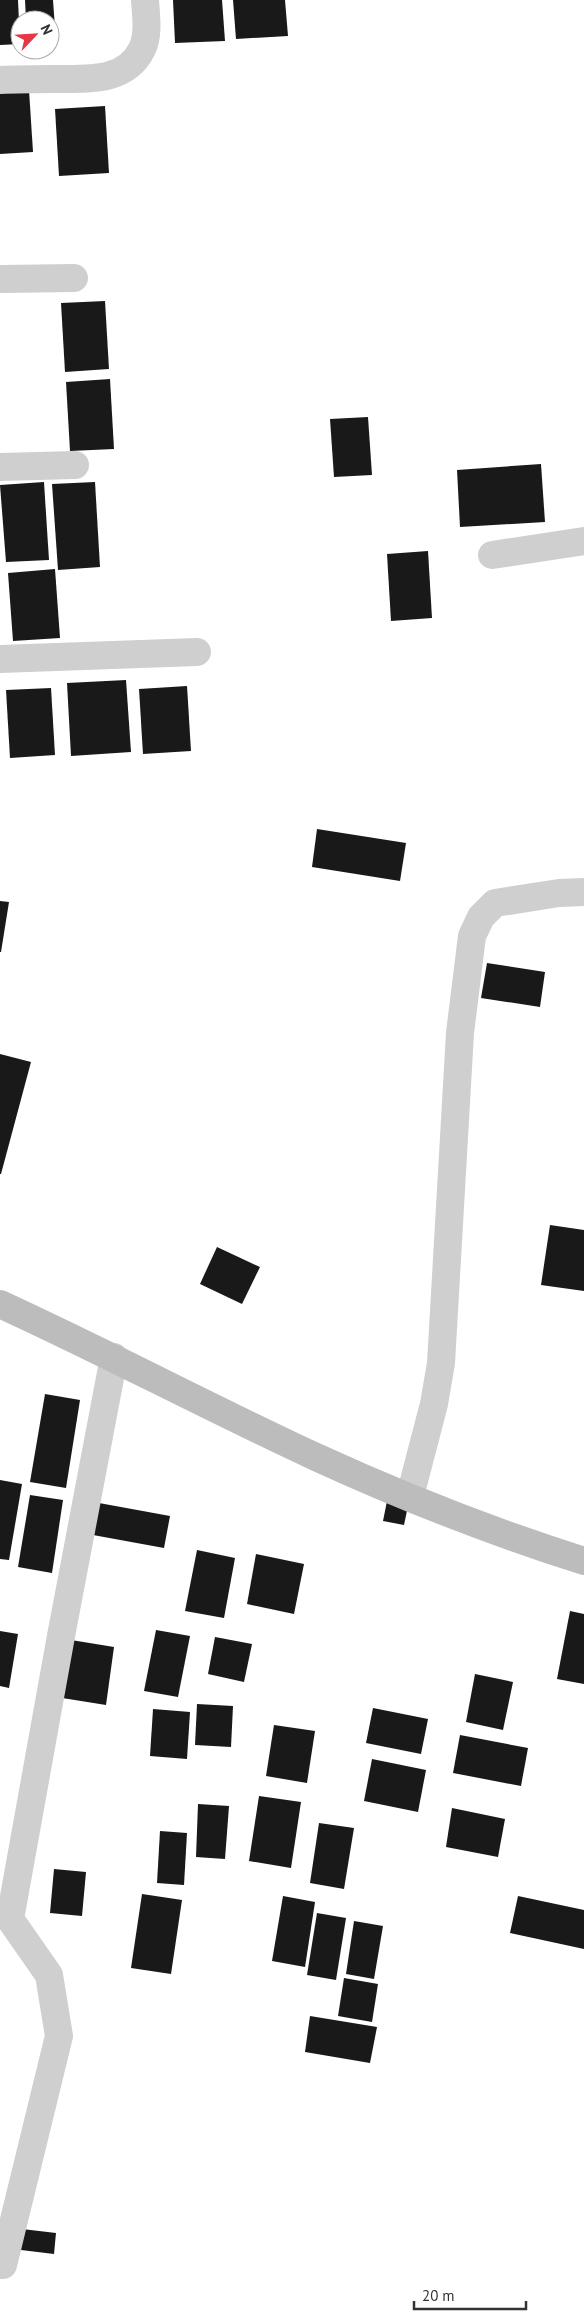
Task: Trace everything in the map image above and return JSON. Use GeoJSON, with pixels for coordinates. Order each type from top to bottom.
{"type":"FeatureCollection","features":[{"type":"Feature","properties":{"kind":"main road"},"geometry":{"type":"LineString","coordinates":[[0,1304],[114,1357],[317,1458],[506,1536],[584,1561]]}},
{"type":"Feature","properties":{"kind":"street"},"geometry":{"type":"LineString","coordinates":[[0,80],[100,78],[117,73],[128,67],[142,49],[146,28],[145,0]]}},
{"type":"Feature","properties":{"kind":"street"},"geometry":{"type":"LineString","coordinates":[[0,279],[74,278]]}},
{"type":"Feature","properties":{"kind":"street"},"geometry":{"type":"LineString","coordinates":[[0,467],[75,464]]}},
{"type":"Feature","properties":{"kind":"street"},"geometry":{"type":"LineString","coordinates":[[492,556],[584,540]]}},
{"type":"Feature","properties":{"kind":"street"},"geometry":{"type":"LineString","coordinates":[[0,659],[197,652]]}},
{"type":"Feature","properties":{"kind":"street"},"geometry":{"type":"LineString","coordinates":[[410,1496],[434,1404],[441,1363],[460,1033],[472,936],[481,916],[495,903],[559,893],[584,892]]}},
{"type":"Feature","properties":{"kind":"street"},"geometry":{"type":"LineString","coordinates":[[3,2265],[59,2036],[48,1975],[5,1919],[114,1357]]}},
{"type":"Feature","properties":{"kind":"building"},"geometry":{"type":"Polygon","coordinates":[[[0,0],[18,0],[18,10],[10,10],[10,44],[0,45],[0,0]]]}},
{"type":"Feature","properties":{"kind":"building"},"geometry":{"type":"Polygon","coordinates":[[[25,0],[53,0],[54,10],[26,10],[25,0]]]}},
{"type":"Feature","properties":{"kind":"building"},"geometry":{"type":"Polygon","coordinates":[[[173,0],[222,0],[225,41],[175,43],[173,0]]]}},
{"type":"Feature","properties":{"kind":"building"},"geometry":{"type":"Polygon","coordinates":[[[233,0],[285,0],[288,36],[236,39],[233,0]]]}},
{"type":"Feature","properties":{"kind":"building"},"geometry":{"type":"Polygon","coordinates":[[[29,90],[33,152],[0,154],[0,92],[29,90]]]}},
{"type":"Feature","properties":{"kind":"building"},"geometry":{"type":"Polygon","coordinates":[[[105,106],[109,173],[59,176],[55,109],[105,106]]]}},
{"type":"Feature","properties":{"kind":"building"},"geometry":{"type":"Polygon","coordinates":[[[105,301],[109,369],[65,372],[61,303],[105,301]]]}},
{"type":"Feature","properties":{"kind":"building"},"geometry":{"type":"Polygon","coordinates":[[[110,379],[114,449],[70,451],[66,382],[110,379]]]}},
{"type":"Feature","properties":{"kind":"building"},"geometry":{"type":"Polygon","coordinates":[[[368,417],[372,475],[334,477],[330,419],[368,417]]]}},
{"type":"Feature","properties":{"kind":"building"},"geometry":{"type":"Polygon","coordinates":[[[541,464],[545,522],[460,527],[457,470],[541,464]]]}},
{"type":"Feature","properties":{"kind":"building"},"geometry":{"type":"Polygon","coordinates":[[[44,482],[49,560],[6,562],[0,485],[44,482]]]}},
{"type":"Feature","properties":{"kind":"building"},"geometry":{"type":"Polygon","coordinates":[[[95,482],[100,567],[58,570],[52,484],[95,482]]]}},
{"type":"Feature","properties":{"kind":"building"},"geometry":{"type":"Polygon","coordinates":[[[428,551],[432,618],[391,621],[387,554],[428,551]]]}},
{"type":"Feature","properties":{"kind":"building"},"geometry":{"type":"Polygon","coordinates":[[[55,569],[60,638],[13,641],[8,573],[55,569]]]}},
{"type":"Feature","properties":{"kind":"building"},"geometry":{"type":"Polygon","coordinates":[[[126,680],[131,752],[71,756],[67,683],[126,680]]]}},
{"type":"Feature","properties":{"kind":"building"},"geometry":{"type":"Polygon","coordinates":[[[187,686],[191,751],[143,754],[139,689],[187,686]]]}},
{"type":"Feature","properties":{"kind":"building"},"geometry":{"type":"Polygon","coordinates":[[[51,688],[55,755],[10,758],[6,690],[51,688]]]}},
{"type":"Feature","properties":{"kind":"building"},"geometry":{"type":"Polygon","coordinates":[[[317,829],[406,843],[400,881],[312,867],[317,829]]]}},
{"type":"Feature","properties":{"kind":"building"},"geometry":{"type":"Polygon","coordinates":[[[0,901],[9,902],[1,952],[0,952],[0,901]]]}},
{"type":"Feature","properties":{"kind":"building"},"geometry":{"type":"Polygon","coordinates":[[[487,963],[545,972],[540,1007],[481,998],[487,963]]]}},
{"type":"Feature","properties":{"kind":"building"},"geometry":{"type":"Polygon","coordinates":[[[0,1054],[31,1062],[1,1174],[0,1174],[0,1054]]]}},
{"type":"Feature","properties":{"kind":"building"},"geometry":{"type":"Polygon","coordinates":[[[550,1225],[584,1230],[584,1291],[541,1285],[550,1225]]]}},
{"type":"Feature","properties":{"kind":"building"},"geometry":{"type":"Polygon","coordinates":[[[217,1247],[260,1267],[242,1304],[200,1284],[217,1247]]]}},
{"type":"Feature","properties":{"kind":"building"},"geometry":{"type":"Polygon","coordinates":[[[45,1394],[80,1400],[66,1488],[30,1482],[45,1394]]]}},
{"type":"Feature","properties":{"kind":"building"},"geometry":{"type":"Polygon","coordinates":[[[0,1480],[22,1484],[9,1560],[0,1559],[0,1480]]]}},
{"type":"Feature","properties":{"kind":"building"},"geometry":{"type":"Polygon","coordinates":[[[30,1495],[63,1500],[52,1573],[18,1567],[30,1495]]]}},
{"type":"Feature","properties":{"kind":"building"},"geometry":{"type":"Polygon","coordinates":[[[387,1501],[408,1506],[404,1525],[383,1521],[387,1501]]]}},
{"type":"Feature","properties":{"kind":"building"},"geometry":{"type":"Polygon","coordinates":[[[99,1503],[170,1516],[164,1548],[93,1535],[99,1503]]]}},
{"type":"Feature","properties":{"kind":"building"},"geometry":{"type":"Polygon","coordinates":[[[197,1550],[235,1558],[224,1618],[185,1611],[197,1550]]]}},
{"type":"Feature","properties":{"kind":"building"},"geometry":{"type":"Polygon","coordinates":[[[256,1554],[304,1564],[294,1614],[247,1604],[256,1554]]]}},
{"type":"Feature","properties":{"kind":"building"},"geometry":{"type":"Polygon","coordinates":[[[570,1611],[584,1614],[584,1684],[557,1679],[570,1611]]]}},
{"type":"Feature","properties":{"kind":"building"},"geometry":{"type":"Polygon","coordinates":[[[156,1630],[190,1636],[178,1697],[144,1691],[156,1630]]]}},
{"type":"Feature","properties":{"kind":"building"},"geometry":{"type":"Polygon","coordinates":[[[0,1631],[18,1634],[9,1688],[0,1686],[0,1631]]]}},
{"type":"Feature","properties":{"kind":"building"},"geometry":{"type":"Polygon","coordinates":[[[215,1637],[252,1644],[244,1682],[208,1674],[215,1637]]]}},
{"type":"Feature","properties":{"kind":"building"},"geometry":{"type":"Polygon","coordinates":[[[65,1639],[114,1647],[106,1705],[56,1697],[65,1639]]]}},
{"type":"Feature","properties":{"kind":"building"},"geometry":{"type":"Polygon","coordinates":[[[475,1674],[513,1682],[503,1730],[466,1722],[475,1674]]]}},
{"type":"Feature","properties":{"kind":"building"},"geometry":{"type":"Polygon","coordinates":[[[197,1704],[233,1706],[231,1747],[195,1745],[197,1704]]]}},
{"type":"Feature","properties":{"kind":"building"},"geometry":{"type":"Polygon","coordinates":[[[373,1708],[428,1719],[421,1754],[366,1743],[373,1708]]]}},
{"type":"Feature","properties":{"kind":"building"},"geometry":{"type":"Polygon","coordinates":[[[153,1709],[190,1712],[187,1759],[150,1756],[153,1709]]]}},
{"type":"Feature","properties":{"kind":"building"},"geometry":{"type":"Polygon","coordinates":[[[274,1725],[315,1731],[307,1783],[266,1776],[274,1725]]]}},
{"type":"Feature","properties":{"kind":"building"},"geometry":{"type":"Polygon","coordinates":[[[460,1735],[528,1748],[521,1786],[453,1773],[460,1735]]]}},
{"type":"Feature","properties":{"kind":"building"},"geometry":{"type":"Polygon","coordinates":[[[372,1759],[426,1770],[418,1812],[364,1801],[372,1759]]]}},
{"type":"Feature","properties":{"kind":"building"},"geometry":{"type":"Polygon","coordinates":[[[259,1796],[301,1802],[291,1868],[249,1861],[259,1796]]]}},
{"type":"Feature","properties":{"kind":"building"},"geometry":{"type":"Polygon","coordinates":[[[198,1804],[229,1806],[225,1859],[196,1857],[198,1804]]]}},
{"type":"Feature","properties":{"kind":"building"},"geometry":{"type":"Polygon","coordinates":[[[452,1808],[505,1819],[498,1857],[446,1847],[452,1808]]]}},
{"type":"Feature","properties":{"kind":"building"},"geometry":{"type":"Polygon","coordinates":[[[319,1823],[354,1828],[344,1889],[310,1883],[319,1823]]]}},
{"type":"Feature","properties":{"kind":"building"},"geometry":{"type":"Polygon","coordinates":[[[160,1831],[187,1833],[184,1885],[157,1883],[160,1831]]]}},
{"type":"Feature","properties":{"kind":"building"},"geometry":{"type":"Polygon","coordinates":[[[54,1869],[86,1872],[82,1916],[50,1913],[54,1869]]]}},
{"type":"Feature","properties":{"kind":"building"},"geometry":{"type":"Polygon","coordinates":[[[142,1894],[182,1900],[171,1974],[131,1968],[142,1894]]]}},
{"type":"Feature","properties":{"kind":"building"},"geometry":{"type":"Polygon","coordinates":[[[283,1896],[315,1902],[305,1967],[272,1961],[283,1896]]]}},
{"type":"Feature","properties":{"kind":"building"},"geometry":{"type":"Polygon","coordinates":[[[518,1896],[584,1910],[584,1949],[510,1933],[518,1896]]]}},
{"type":"Feature","properties":{"kind":"building"},"geometry":{"type":"Polygon","coordinates":[[[317,1913],[346,1918],[336,1980],[307,1975],[317,1913]]]}},
{"type":"Feature","properties":{"kind":"building"},"geometry":{"type":"Polygon","coordinates":[[[354,1921],[383,1926],[374,1979],[346,1974],[354,1921]]]}},
{"type":"Feature","properties":{"kind":"building"},"geometry":{"type":"Polygon","coordinates":[[[344,1978],[378,1984],[372,2022],[338,2016],[344,1978]]]}},
{"type":"Feature","properties":{"kind":"building"},"geometry":{"type":"Polygon","coordinates":[[[310,2016],[377,2027],[370,2063],[305,2052],[310,2016]]]}},
{"type":"Feature","properties":{"kind":"building"},"geometry":{"type":"Polygon","coordinates":[[[22,2229],[56,2233],[54,2254],[21,2250],[22,2229]]]}}]}
